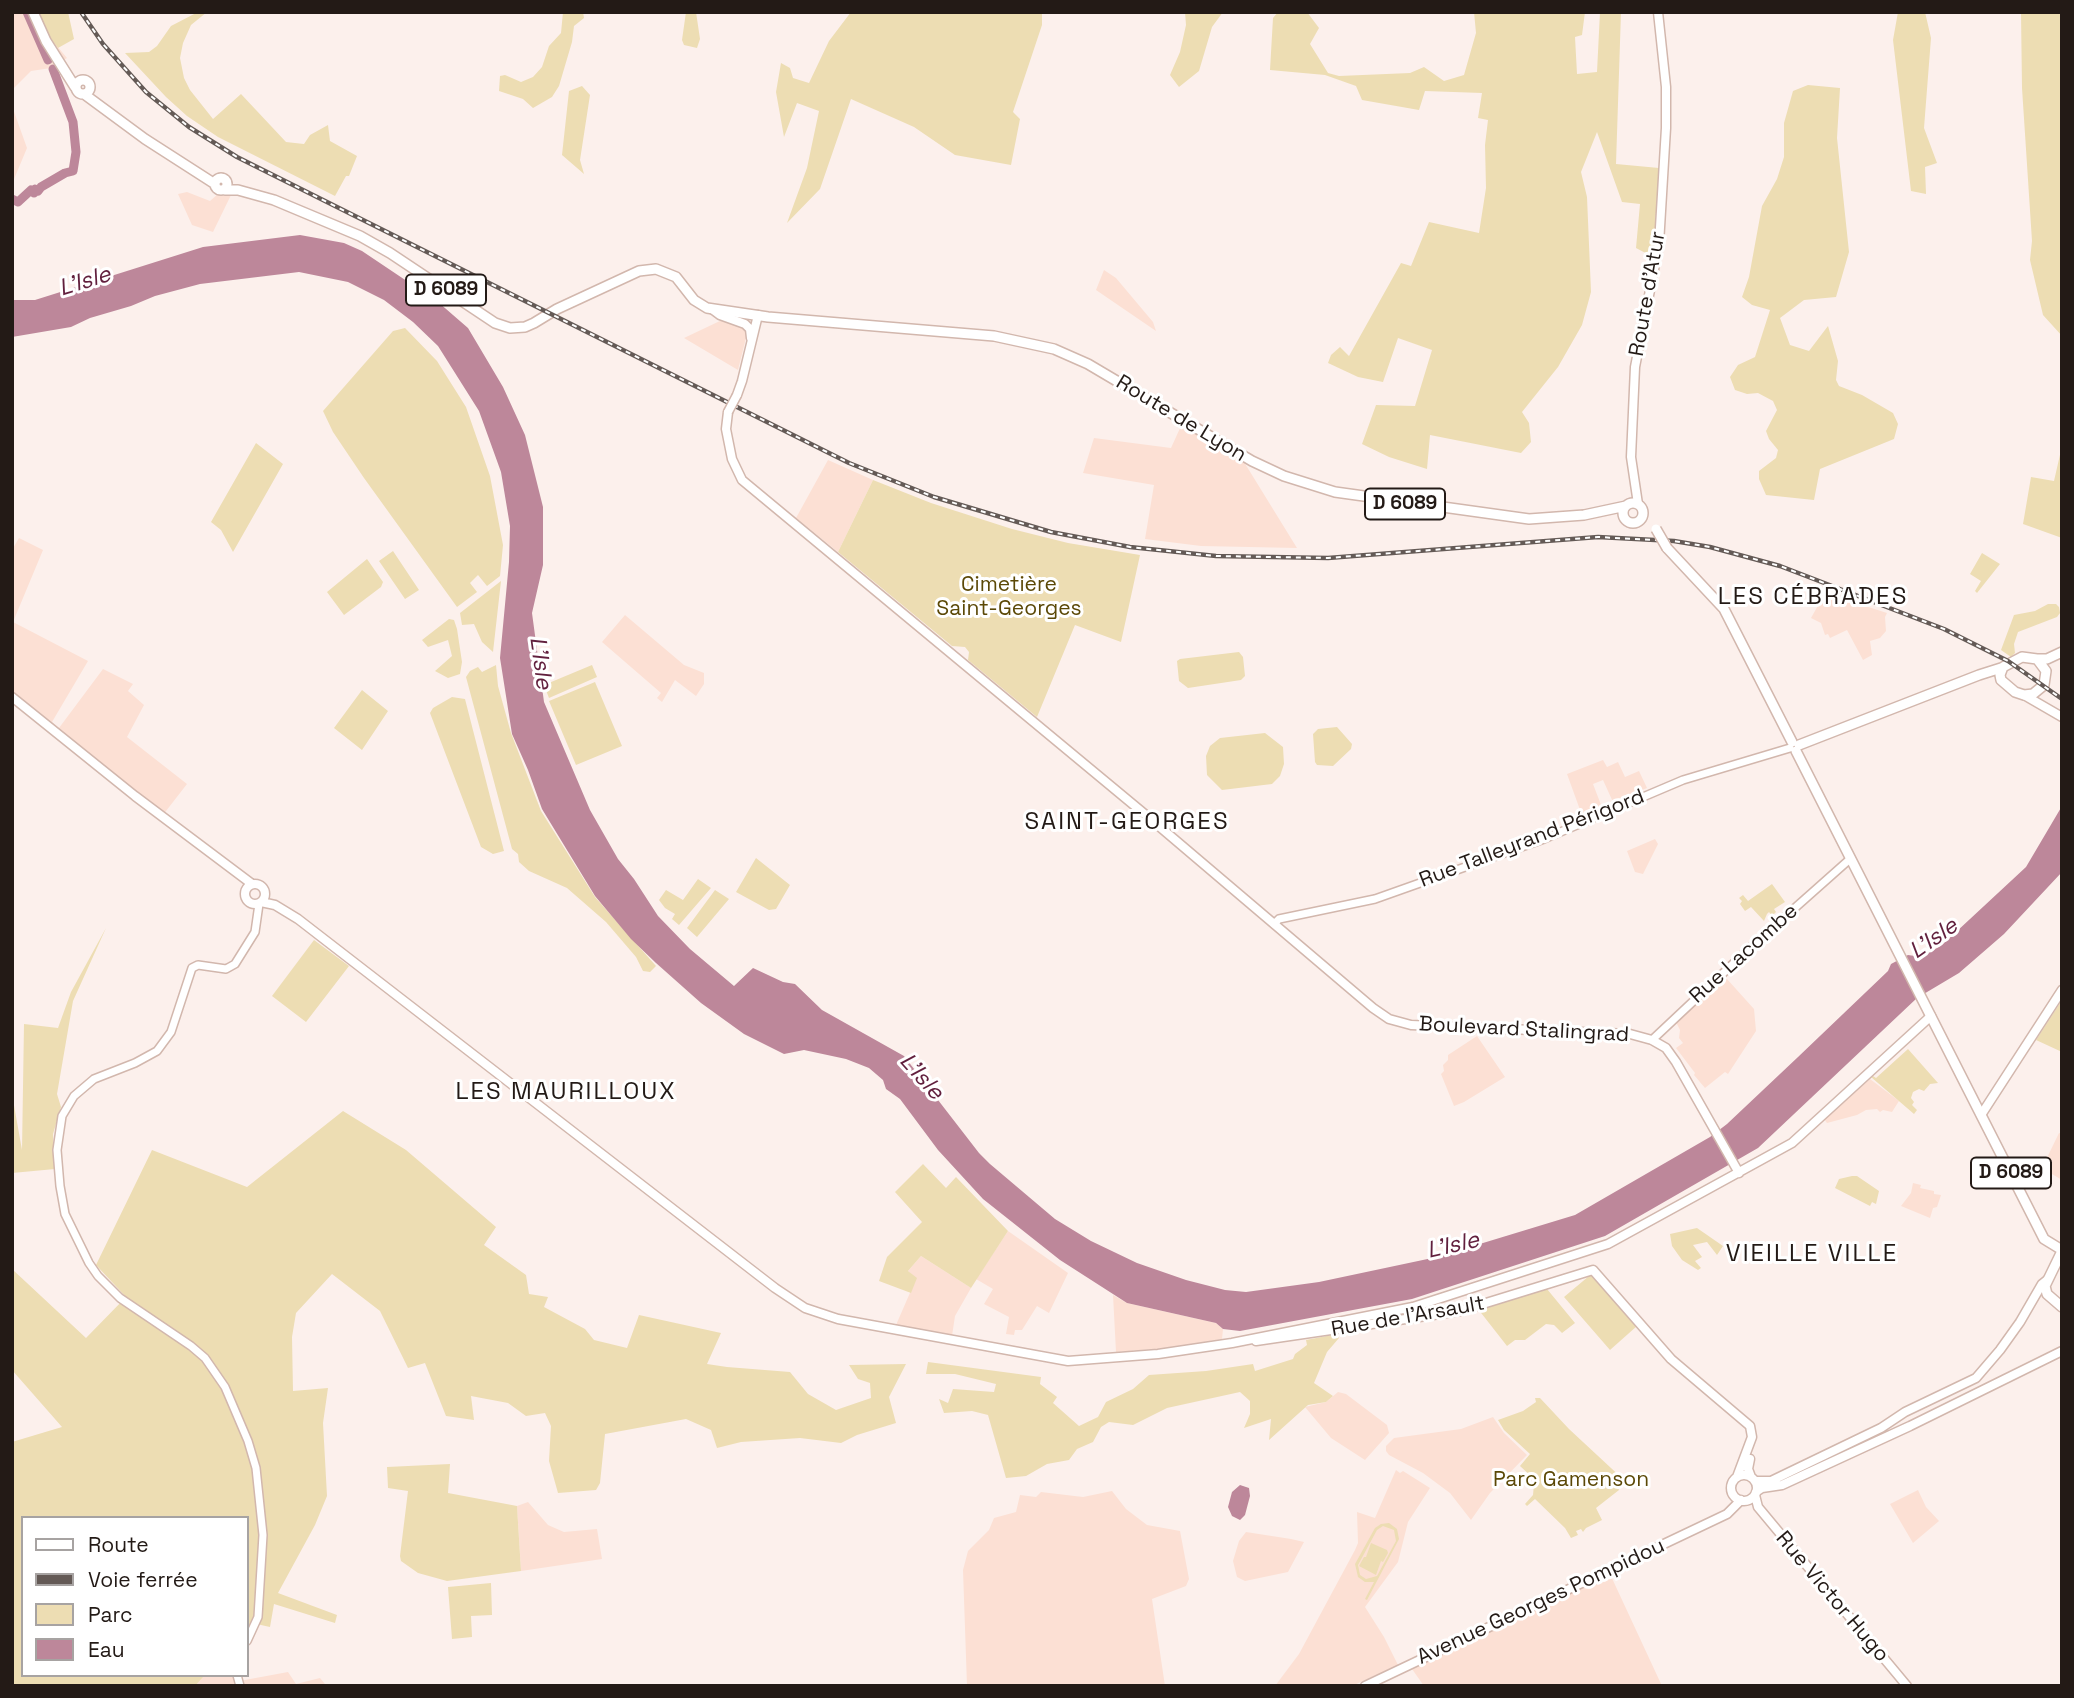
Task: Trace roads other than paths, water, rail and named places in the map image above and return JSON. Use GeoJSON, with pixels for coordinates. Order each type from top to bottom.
{"type":"FeatureCollection","features":[{"type":"Feature","properties":{"kind":"main road","name":"D 6089"},"geometry":{"type":"LineString","coordinates":[[33,12],[42,33],[78,83],[79,93],[87,90],[128,127],[200,175],[307,212],[375,244],[502,326],[525,327],[639,271],[656,269],[676,277],[694,300],[712,309],[758,315]]}},
{"type":"Feature","properties":{"kind":"main road","name":"Route d'Atur"},"geometry":{"type":"LineString","coordinates":[[1635,507],[1631,457],[1635,367],[1659,244],[1666,128],[1666,87],[1658,12]]}},
{"type":"Feature","properties":{"kind":"main road"},"geometry":{"type":"LineString","coordinates":[[712,309],[722,316],[741,321],[750,329]]}},
{"type":"Feature","properties":{"kind":"main road"},"geometry":{"type":"LineString","coordinates":[[750,350],[752,319],[758,315]]}},
{"type":"Feature","properties":{"kind":"main road"},"geometry":{"type":"LineString","coordinates":[[750,350],[758,315]]}},
{"type":"Feature","properties":{"kind":"main road","name":"Route de Lyon"},"geometry":{"type":"LineString","coordinates":[[758,315],[994,336],[1054,349],[1088,364],[1252,461],[1300,482],[1335,492],[1516,519],[1553,519],[1635,507]]}},
{"type":"Feature","properties":{"kind":"main road","name":"Boulevard Stalingrad"},"geometry":{"type":"LineString","coordinates":[[750,350],[737,395],[728,412],[726,429],[732,459],[742,481],[1373,1008],[1389,1019],[1405,1024],[1641,1036],[1652,1040]]}},
{"type":"Feature","properties":{"kind":"main road","name":"D 6089"},"geometry":{"type":"LineString","coordinates":[[1635,507],[1656,529],[1667,548],[1724,608],[2043,1235]]}},
{"type":"Feature","properties":{"kind":"main road"},"geometry":{"type":"LineString","coordinates":[[1626,520],[1623,512],[1635,507],[1639,522]]}},
{"type":"Feature","properties":{"kind":"main road","name":"Route de Lyon"},"geometry":{"type":"LineString","coordinates":[[1604,512],[1615,513],[1633,524],[1647,523],[1656,529]]}},
{"type":"Feature","properties":{"kind":"main road"},"geometry":{"type":"LineString","coordinates":[[1794,747],[2001,668],[2022,657],[2047,659],[2062,653]]}},
{"type":"Feature","properties":{"kind":"main road"},"geometry":{"type":"LineString","coordinates":[[2052,710],[2043,700],[2042,689],[2046,671],[2062,653]]}},
{"type":"Feature","properties":{"kind":"main road"},"geometry":{"type":"LineString","coordinates":[[2036,659],[2046,671]]}},
{"type":"Feature","properties":{"kind":"main road"},"geometry":{"type":"LineString","coordinates":[[2001,668],[2001,680]]}},
{"type":"Feature","properties":{"kind":"main road"},"geometry":{"type":"LineString","coordinates":[[1979,675],[1994,676],[2006,687],[2062,717]]}},
{"type":"Feature","properties":{"kind":"main road"},"geometry":{"type":"LineString","coordinates":[[2024,695],[2042,689]]}},
{"type":"Feature","properties":{"kind":"main road"},"geometry":{"type":"LineString","coordinates":[[12,697],[230,869],[249,887],[246,898],[259,901]]}},
{"type":"Feature","properties":{"kind":"main road","name":"Rue de l'Arsault"},"geometry":{"type":"LineString","coordinates":[[249,887],[261,885],[259,901],[293,912],[790,1299],[824,1316],[1069,1361],[1157,1354],[1460,1311],[1593,1270],[1661,1349],[1718,1401]]}},
{"type":"Feature","properties":{"kind":"main road"},"geometry":{"type":"LineString","coordinates":[[1981,1115],[2062,990]]}},
{"type":"Feature","properties":{"kind":"main road"},"geometry":{"type":"LineString","coordinates":[[1289,1334],[1413,1307],[1599,1248],[1792,1143],[1917,1028],[1928,1012]]}},
{"type":"Feature","properties":{"kind":"main road"},"geometry":{"type":"LineString","coordinates":[[1652,1040],[1666,1048],[1676,1062],[1738,1170]]}},
{"type":"Feature","properties":{"kind":"main road"},"geometry":{"type":"LineString","coordinates":[[2043,1235],[2062,1243]]}},
{"type":"Feature","properties":{"kind":"main road"},"geometry":{"type":"LineString","coordinates":[[2043,1235],[2062,1250],[2045,1286],[2046,1292],[2062,1307]]}},
{"type":"Feature","properties":{"kind":"main road"},"geometry":{"type":"LineString","coordinates":[[1737,1477],[1771,1481],[1976,1378],[1984,1371],[2047,1280]]}},
{"type":"Feature","properties":{"kind":"main road"},"geometry":{"type":"LineString","coordinates":[[1718,1401],[1746,1421],[1752,1429],[1752,1437],[1732,1484],[1740,1499],[1762,1488],[1782,1485],[2062,1351]]}},
{"type":"Feature","properties":{"kind":"main road","name":"Rue Victor Hugo"},"geometry":{"type":"LineString","coordinates":[[1718,1401],[1752,1420],[1757,1428],[1758,1436],[1748,1467],[1758,1507]]}},
{"type":"Feature","properties":{"kind":"main road"},"geometry":{"type":"LineString","coordinates":[[1902,1414],[1909,1426]]}},
{"type":"Feature","properties":{"kind":"main road"},"geometry":{"type":"LineString","coordinates":[[1881,1438],[1900,1427],[1902,1414]]}},
{"type":"Feature","properties":{"kind":"main road","name":"Rue Victor Hugo"},"geometry":{"type":"LineString","coordinates":[[1740,1499],[1758,1507],[1907,1686]]}},
{"type":"Feature","properties":{"kind":"main road","name":"Avenue Georges Pompidou"},"geometry":{"type":"LineString","coordinates":[[1364,1686],[1717,1518],[1740,1499]]}},
{"type":"Feature","properties":{"kind":"street","name":"Rue Talleyrand Périgord"},"geometry":{"type":"LineString","coordinates":[[1274,924],[1279,919],[1375,899],[1556,834],[1683,780],[1794,747]]}},
{"type":"Feature","properties":{"kind":"street","name":"Rue Lacombe"},"geometry":{"type":"LineString","coordinates":[[1652,1040],[1850,859]]}},
{"type":"Feature","properties":{"kind":"street"},"geometry":{"type":"LineString","coordinates":[[1839,870],[1847,868],[1858,874]]}},
{"type":"Feature","properties":{"kind":"street"},"geometry":{"type":"LineString","coordinates":[[248,1639],[258,1617],[262,1535],[256,1468],[248,1441],[216,1371],[205,1358],[120,1298],[99,1276],[82,1251],[65,1214],[57,1150],[60,1126],[68,1104],[87,1083],[157,1051],[170,1032],[192,968],[198,965],[230,968],[255,932],[259,901]]}},
{"type":"Feature","properties":{"kind":"water"},"geometry":{"type":"Polygon","coordinates":[[[300,235],[344,243],[362,251],[438,302],[468,328],[503,387],[525,435],[543,507],[543,565],[532,613],[544,702],[590,810],[618,859],[658,916],[690,949],[734,986],[753,968],[783,982],[795,984],[822,1010],[904,1056],[990,1164],[1055,1219],[1091,1241],[1137,1263],[1186,1280],[1225,1290],[1246,1292],[1319,1282],[1437,1257],[1575,1215],[1710,1137],[1888,971],[1891,964],[1908,955],[1922,957],[1942,945],[2026,867],[2062,806],[2062,872],[2004,934],[1959,973],[1917,998],[1758,1148],[1605,1236],[1412,1299],[1240,1331],[1223,1329],[1216,1323],[1127,1303],[1060,1260],[983,1199],[938,1150],[900,1099],[886,1089],[883,1080],[869,1068],[846,1059],[804,1050],[784,1054],[744,1034],[701,1003],[656,963],[631,939],[595,896],[542,809],[512,734],[500,658],[510,526],[501,472],[479,411],[438,346],[413,322],[384,300],[348,282],[299,272],[200,284],[155,296],[71,327],[12,337],[12,300],[35,300],[203,247],[300,235]]]}},
{"type":"Feature","properties":{"kind":"water"},"geometry":{"type":"Polygon","coordinates":[[[1240,1485],[1249,1488],[1250,1496],[1245,1515],[1240,1520],[1232,1516],[1228,1507],[1232,1492],[1240,1485]]]}},
{"type":"Feature","properties":{"kind":"waterway"},"geometry":{"type":"LineString","coordinates":[[27,12],[48,60]]}},
{"type":"Feature","properties":{"kind":"waterway"},"geometry":{"type":"LineString","coordinates":[[12,199],[18,202],[31,190],[34,193],[35,189],[38,191],[65,173],[73,171],[76,152],[73,122],[53,69]]}},
{"type":"Feature","properties":{"kind":"railway"},"geometry":{"type":"LineString","coordinates":[[81,12],[103,44],[146,92],[189,127],[237,157],[849,463],[934,497],[1051,532],[1130,547],[1216,556],[1328,558],[1598,537],[1674,541],[1710,547],[1780,566],[1944,629],[2008,661],[2062,699]]}},
{"type":"Feature","properties":{"kind":"district","name":"LES CÉBRADES"},"geometry":{"type":"Point","coordinates":[1813,597]}},
{"type":"Feature","properties":{"kind":"district","name":"SAINT-GEORGES"},"geometry":{"type":"Point","coordinates":[1127,822]}},
{"type":"Feature","properties":{"kind":"district","name":"LES MAURILLOUX"},"geometry":{"type":"Point","coordinates":[566,1092]}},
{"type":"Feature","properties":{"kind":"district","name":"VIEILLE VILLE"},"geometry":{"type":"Point","coordinates":[1812,1254]}},
{"type":"Feature","properties":{"kind":"water label","name":"L'Isle"},"geometry":{"type":"Point","coordinates":[85,282]}},
{"type":"Feature","properties":{"kind":"water label","name":"L'Isle"},"geometry":{"type":"Point","coordinates":[540,663]}},
{"type":"Feature","properties":{"kind":"water label","name":"L'Isle"},"geometry":{"type":"Point","coordinates":[1934,939]}},
{"type":"Feature","properties":{"kind":"water label","name":"L'Isle"},"geometry":{"type":"Point","coordinates":[921,1077]}},
{"type":"Feature","properties":{"kind":"water label","name":"L'Isle"},"geometry":{"type":"Point","coordinates":[1453,1246]}},
{"type":"Feature","properties":{"kind":"park label","name":"Cimetière Saint-Georges"},"geometry":{"type":"Point","coordinates":[1009,597]}},
{"type":"Feature","properties":{"kind":"park label","name":"Parc Gamenson"},"geometry":{"type":"Point","coordinates":[1571,1480]}}]}
